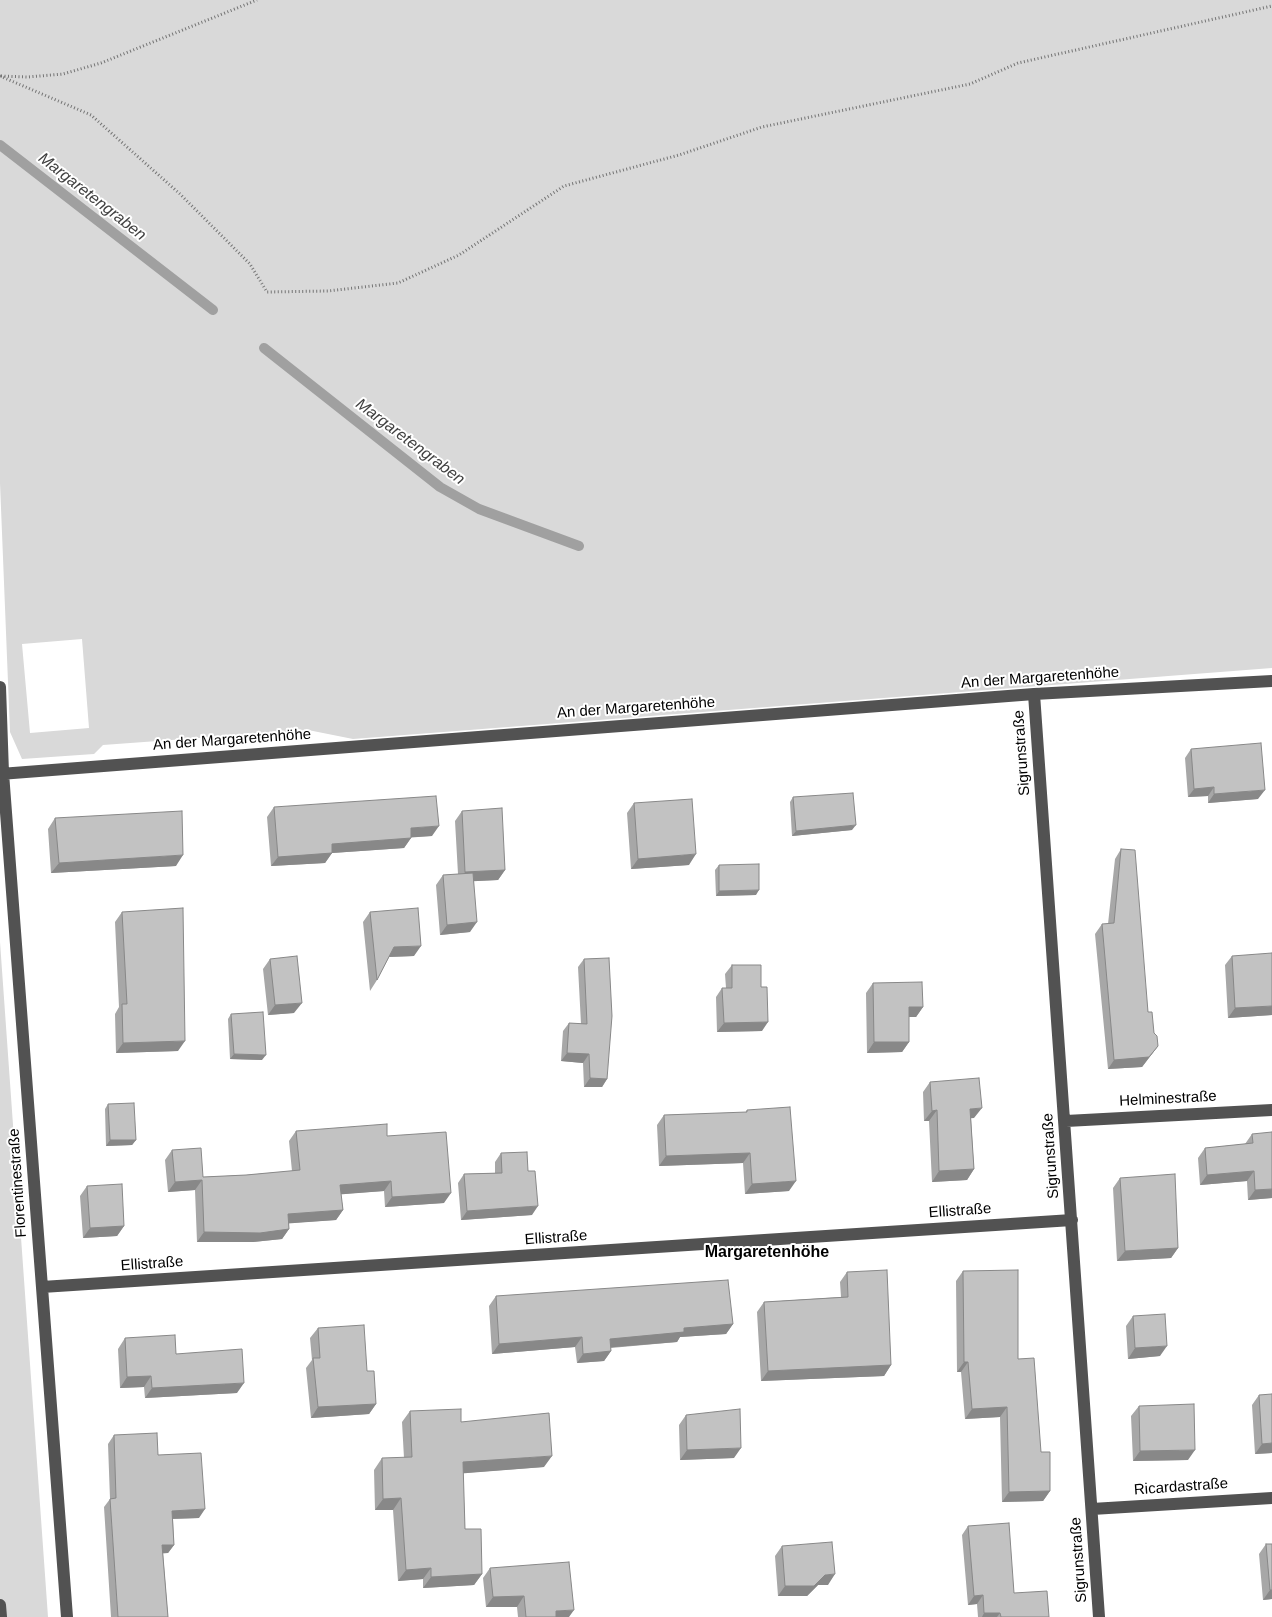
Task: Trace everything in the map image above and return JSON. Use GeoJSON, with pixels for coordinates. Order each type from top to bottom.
{"type":"FeatureCollection","features":[{"type":"Feature","properties":{"kind":"street","name":"An der Margaretenhöhe"},"geometry":{"type":"LineString","coordinates":[[2,774],[1034,694],[1272,681]]}},
{"type":"Feature","properties":{"kind":"street","name":"Florentinestraße"},"geometry":{"type":"LineString","coordinates":[[0,687],[2,774],[67,1617]]}},
{"type":"Feature","properties":{"kind":"street","name":"Sigrunstraße"},"geometry":{"type":"LineString","coordinates":[[1034,694],[1066,1121],[1099,1617]]}},
{"type":"Feature","properties":{"kind":"street","name":"Helminestraße"},"geometry":{"type":"LineString","coordinates":[[1066,1121],[1272,1110]]}},
{"type":"Feature","properties":{"kind":"street","name":"Ellistraße"},"geometry":{"type":"LineString","coordinates":[[42,1287],[1072,1220]]}},
{"type":"Feature","properties":{"kind":"street","name":"Ricardastraße"},"geometry":{"type":"LineString","coordinates":[[1092,1509],[1272,1498]]}},
{"type":"Feature","properties":{"kind":"street"},"geometry":{"type":"LineString","coordinates":[[0,1605],[1,1617]]}},
{"type":"Feature","properties":{"kind":"path"},"geometry":{"type":"LineString","coordinates":[[0,76],[28,78],[63,74],[101,63],[257,0]]}},
{"type":"Feature","properties":{"kind":"path"},"geometry":{"type":"LineString","coordinates":[[0,76],[91,115],[180,194],[250,264],[267,292],[328,291],[398,283],[459,255],[564,186],[679,156],[762,127],[970,84],[1018,63],[1272,6]]}},
{"type":"Feature","properties":{"kind":"shaded area"},"geometry":{"type":"Polygon","coordinates":[[[0,0],[1272,0],[1272,668],[353,739],[308,730],[103,745],[94,754],[22,759],[10,732],[0,483],[0,0]],[[82,639],[22,644],[30,733],[89,728],[82,639]]]}},
{"type":"Feature","properties":{"kind":"shaded area"},"geometry":{"type":"Polygon","coordinates":[[[0,942],[48,1617],[0,1617],[0,942]]]}},
{"type":"Feature","properties":{"kind":"building"},"geometry":{"type":"Polygon","coordinates":[[[1261,743],[1265,790],[1214,794],[1214,787],[1194,789],[1191,749],[1261,743]]]}},
{"type":"Feature","properties":{"kind":"building"},"geometry":{"type":"Polygon","coordinates":[[[853,793],[856,825],[796,831],[793,797],[853,793]]]}},
{"type":"Feature","properties":{"kind":"building"},"geometry":{"type":"Polygon","coordinates":[[[436,796],[439,826],[411,828],[411,838],[332,844],[332,853],[278,857],[274,807],[436,796]]]}},
{"type":"Feature","properties":{"kind":"building"},"geometry":{"type":"Polygon","coordinates":[[[692,799],[696,854],[638,859],[634,803],[692,799]]]}},
{"type":"Feature","properties":{"kind":"building"},"geometry":{"type":"Polygon","coordinates":[[[502,808],[505,870],[465,872],[462,811],[502,808]]]}},
{"type":"Feature","properties":{"kind":"building"},"geometry":{"type":"Polygon","coordinates":[[[182,811],[183,855],[59,863],[55,818],[182,811]]]}},
{"type":"Feature","properties":{"kind":"building"},"geometry":{"type":"Polygon","coordinates":[[[1121,849],[1135,850],[1148,1012],[1152,1012],[1154,1033],[1157,1036],[1158,1046],[1149,1057],[1114,1060],[1102,924],[1114,923],[1121,849]]]}},
{"type":"Feature","properties":{"kind":"building"},"geometry":{"type":"Polygon","coordinates":[[[759,864],[759,890],[719,891],[719,865],[759,864]]]}},
{"type":"Feature","properties":{"kind":"building"},"geometry":{"type":"Polygon","coordinates":[[[473,873],[477,922],[447,925],[443,875],[473,873]]]}},
{"type":"Feature","properties":{"kind":"building"},"geometry":{"type":"Polygon","coordinates":[[[183,908],[185,1041],[123,1043],[122,1004],[127,1004],[122,912],[183,908]]]}},
{"type":"Feature","properties":{"kind":"building"},"geometry":{"type":"Polygon","coordinates":[[[418,908],[421,946],[394,947],[377,980],[370,912],[418,908]]]}},
{"type":"Feature","properties":{"kind":"building"},"geometry":{"type":"Polygon","coordinates":[[[1272,953],[1272,1006],[1235,1008],[1232,956],[1272,953]]]}},
{"type":"Feature","properties":{"kind":"building"},"geometry":{"type":"Polygon","coordinates":[[[297,956],[302,1003],[275,1005],[270,959],[297,956]]]}},
{"type":"Feature","properties":{"kind":"building"},"geometry":{"type":"Polygon","coordinates":[[[609,958],[612,1016],[607,1079],[590,1078],[589,1054],[567,1053],[569,1023],[587,1024],[584,959],[609,958]]]}},
{"type":"Feature","properties":{"kind":"building"},"geometry":{"type":"Polygon","coordinates":[[[732,965],[761,965],[761,987],[767,987],[768,1022],[724,1023],[722,988],[732,988],[732,965]]]}},
{"type":"Feature","properties":{"kind":"building"},"geometry":{"type":"Polygon","coordinates":[[[922,982],[923,1007],[909,1007],[909,1042],[874,1042],[873,983],[922,982]]]}},
{"type":"Feature","properties":{"kind":"building"},"geometry":{"type":"Polygon","coordinates":[[[263,1012],[266,1055],[234,1054],[231,1014],[263,1012]]]}},
{"type":"Feature","properties":{"kind":"building"},"geometry":{"type":"Polygon","coordinates":[[[979,1078],[982,1108],[970,1109],[974,1169],[939,1171],[937,1110],[932,1111],[930,1082],[979,1078]]]}},
{"type":"Feature","properties":{"kind":"building"},"geometry":{"type":"Polygon","coordinates":[[[134,1103],[136,1140],[110,1140],[108,1104],[134,1103]]]}},
{"type":"Feature","properties":{"kind":"building"},"geometry":{"type":"Polygon","coordinates":[[[790,1107],[796,1181],[752,1184],[750,1153],[666,1156],[664,1115],[747,1112],[747,1110],[790,1107]]]}},
{"type":"Feature","properties":{"kind":"building"},"geometry":{"type":"Polygon","coordinates":[[[387,1124],[387,1136],[446,1132],[451,1193],[392,1197],[391,1181],[340,1185],[343,1210],[288,1214],[289,1229],[260,1233],[204,1232],[202,1180],[175,1182],[172,1150],[201,1148],[203,1177],[300,1170],[296,1131],[387,1124]]]}},
{"type":"Feature","properties":{"kind":"building"},"geometry":{"type":"Polygon","coordinates":[[[1272,1132],[1272,1189],[1255,1190],[1254,1171],[1207,1175],[1205,1148],[1253,1143],[1252,1134],[1272,1132]]]}},
{"type":"Feature","properties":{"kind":"building"},"geometry":{"type":"Polygon","coordinates":[[[527,1152],[528,1171],[535,1171],[538,1206],[467,1211],[464,1174],[502,1173],[501,1153],[527,1152]]]}},
{"type":"Feature","properties":{"kind":"building"},"geometry":{"type":"Polygon","coordinates":[[[1175,1174],[1178,1248],[1125,1251],[1120,1178],[1175,1174]]]}},
{"type":"Feature","properties":{"kind":"building"},"geometry":{"type":"Polygon","coordinates":[[[122,1184],[124,1226],[90,1228],[87,1186],[122,1184]]]}},
{"type":"Feature","properties":{"kind":"building"},"geometry":{"type":"Polygon","coordinates":[[[887,1270],[891,1365],[768,1371],[764,1302],[848,1297],[847,1272],[887,1270]]]}},
{"type":"Feature","properties":{"kind":"building"},"geometry":{"type":"Polygon","coordinates":[[[1018,1270],[1018,1359],[1034,1358],[1041,1452],[1050,1452],[1050,1491],[1009,1492],[1007,1407],[972,1409],[968,1362],[964,1362],[963,1271],[1018,1270]]]}},
{"type":"Feature","properties":{"kind":"building"},"geometry":{"type":"Polygon","coordinates":[[[728,1280],[733,1324],[684,1328],[684,1332],[610,1339],[611,1351],[583,1354],[582,1337],[499,1344],[496,1296],[728,1280]]]}},
{"type":"Feature","properties":{"kind":"building"},"geometry":{"type":"Polygon","coordinates":[[[1165,1314],[1167,1346],[1135,1348],[1133,1316],[1165,1314]]]}},
{"type":"Feature","properties":{"kind":"building"},"geometry":{"type":"Polygon","coordinates":[[[364,1325],[367,1371],[374,1371],[376,1404],[318,1407],[313,1358],[320,1358],[318,1328],[364,1325]]]}},
{"type":"Feature","properties":{"kind":"building"},"geometry":{"type":"Polygon","coordinates":[[[175,1335],[176,1354],[242,1349],[244,1383],[152,1388],[151,1376],[127,1377],[125,1338],[175,1335]]]}},
{"type":"Feature","properties":{"kind":"building"},"geometry":{"type":"Polygon","coordinates":[[[1272,1394],[1272,1443],[1262,1444],[1259,1395],[1272,1394]]]}},
{"type":"Feature","properties":{"kind":"building"},"geometry":{"type":"Polygon","coordinates":[[[1194,1404],[1195,1450],[1140,1451],[1139,1406],[1194,1404]]]}},
{"type":"Feature","properties":{"kind":"building"},"geometry":{"type":"Polygon","coordinates":[[[461,1409],[461,1422],[549,1413],[552,1456],[463,1462],[465,1529],[481,1529],[482,1574],[431,1577],[431,1568],[406,1570],[401,1498],[383,1499],[382,1458],[412,1457],[410,1411],[461,1409]]]}},
{"type":"Feature","properties":{"kind":"building"},"geometry":{"type":"Polygon","coordinates":[[[740,1409],[741,1448],[687,1450],[686,1415],[740,1409]]]}},
{"type":"Feature","properties":{"kind":"building"},"geometry":{"type":"Polygon","coordinates":[[[157,1433],[158,1455],[201,1453],[205,1509],[172,1511],[174,1545],[162,1545],[168,1617],[118,1617],[110,1499],[116,1498],[114,1435],[157,1433]]]}},
{"type":"Feature","properties":{"kind":"building"},"geometry":{"type":"Polygon","coordinates":[[[1009,1523],[1014,1593],[1047,1591],[1049,1617],[1001,1617],[1000,1613],[984,1613],[983,1595],[974,1596],[968,1526],[1009,1523]]]}},
{"type":"Feature","properties":{"kind":"building"},"geometry":{"type":"Polygon","coordinates":[[[832,1542],[835,1574],[825,1575],[814,1586],[785,1586],[782,1546],[832,1542]]]}},
{"type":"Feature","properties":{"kind":"building"},"geometry":{"type":"Polygon","coordinates":[[[1266,1544],[1272,1544],[1272,1590],[1270,1590],[1266,1544]]]}},
{"type":"Feature","properties":{"kind":"building"},"geometry":{"type":"Polygon","coordinates":[[[569,1562],[574,1610],[556,1611],[556,1617],[526,1617],[524,1596],[493,1597],[490,1568],[569,1562]]]}},
{"type":"Feature","properties":{"kind":"waterway","name":"Margaretengraben"},"geometry":{"type":"LineString","coordinates":[[0,145],[213,310]]}},
{"type":"Feature","properties":{"kind":"waterway","name":"Margaretengraben"},"geometry":{"type":"LineString","coordinates":[[264,348],[440,487],[479,509],[579,546]]}},
{"type":"Feature","properties":{"kind":"district","name":"Margaretenhöhe"},"geometry":{"type":"Point","coordinates":[767,1253]}}]}
